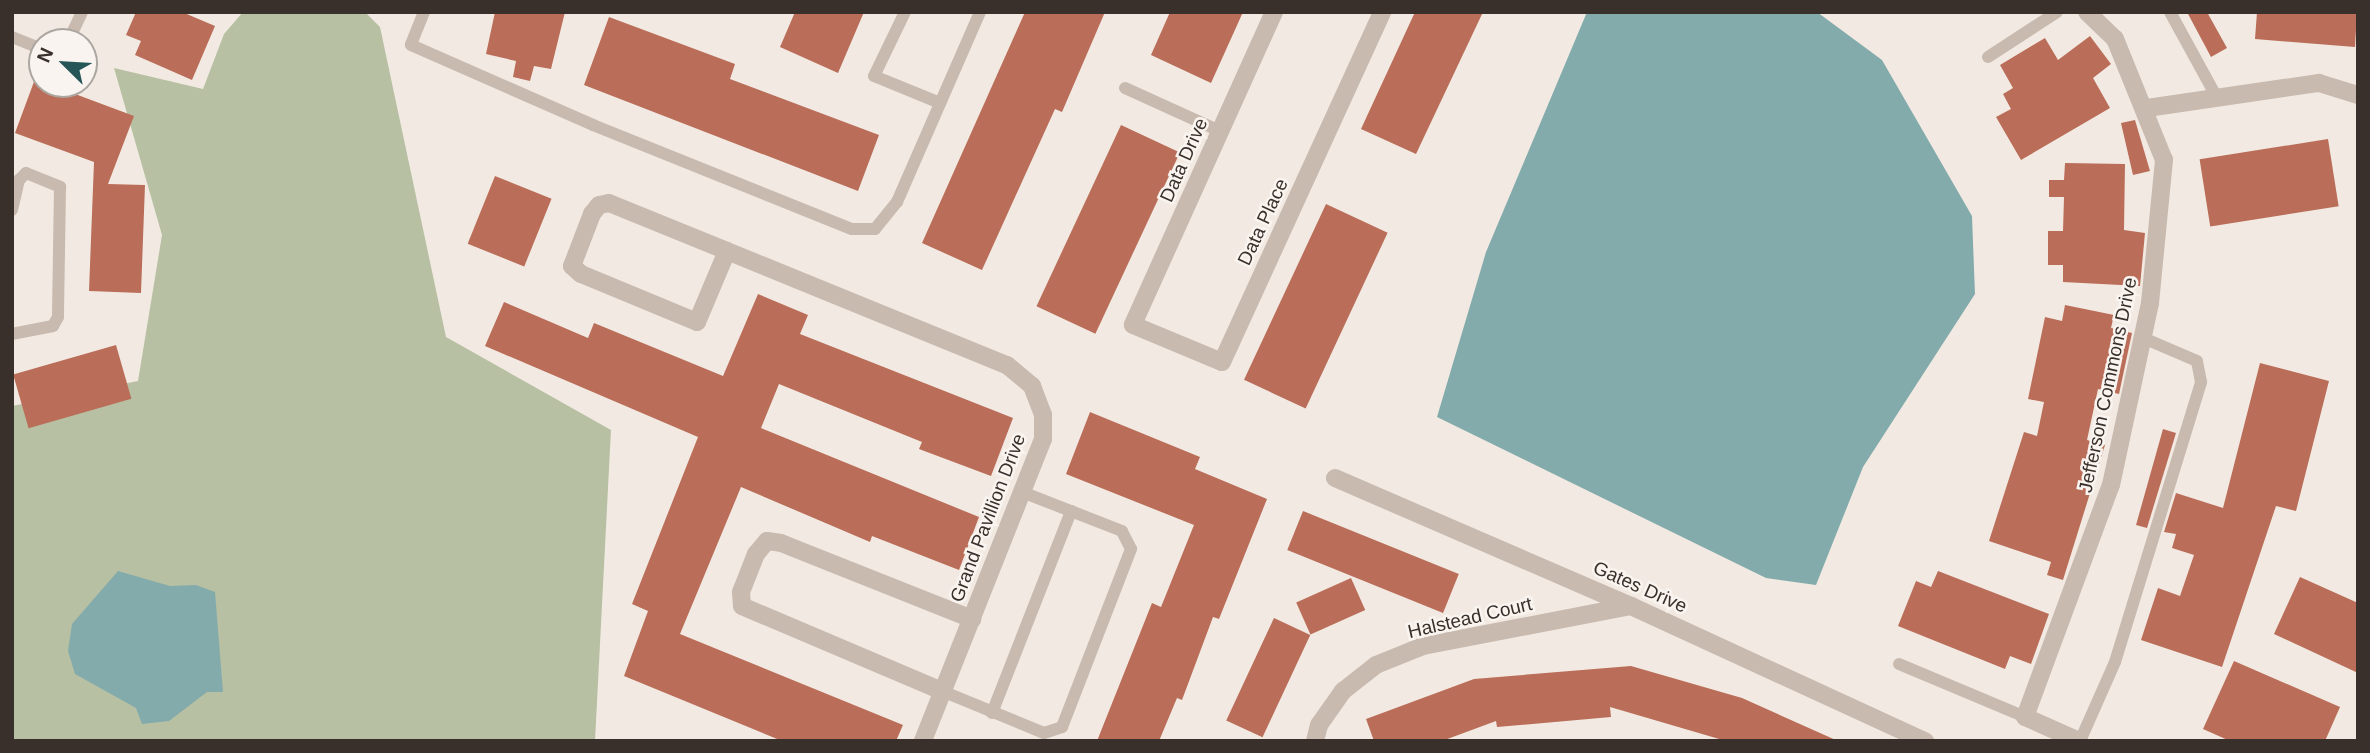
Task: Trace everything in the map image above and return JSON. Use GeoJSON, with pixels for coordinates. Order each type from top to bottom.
{"type":"FeatureCollection","features":[{"type":"Feature","properties":{"kind":"street","name":"Data Drive"},"geometry":{"type":"LineString","coordinates":[[1133,324],[1274,12]]}},
{"type":"Feature","properties":{"kind":"street","name":"Data Place"},"geometry":{"type":"LineString","coordinates":[[1133,324],[1222,362],[1382,12]]}},
{"type":"Feature","properties":{"kind":"street","name":"Jefferson Commons Drive"},"geometry":{"type":"LineString","coordinates":[[2025,717],[2111,485],[2143,338],[2164,160],[2147,108],[2115,39],[2087,12]]}},
{"type":"Feature","properties":{"kind":"street"},"geometry":{"type":"LineString","coordinates":[[2147,108],[2319,83],[2358,95]]}},
{"type":"Feature","properties":{"kind":"street","name":"Grand Pavillion Drive"},"geometry":{"type":"LineString","coordinates":[[727,251],[696,322],[582,274],[572,265],[592,214],[599,205],[610,203],[1007,365],[1032,386],[1042,415],[1043,439],[923,741]]}},
{"type":"Feature","properties":{"kind":"street","name":"Gates Drive"},"geometry":{"type":"LineString","coordinates":[[1335,478],[1631,606],[1925,741]]}},
{"type":"Feature","properties":{"kind":"street"},"geometry":{"type":"LineString","coordinates":[[943,691],[742,606],[741,592],[756,554],[767,541],[781,542],[972,619]]}},
{"type":"Feature","properties":{"kind":"street","name":"Halstead Court"},"geometry":{"type":"LineString","coordinates":[[1315,741],[1320,725],[1343,691],[1376,665],[1423,646],[1631,606]]}},
{"type":"Feature","properties":{"kind":"street"},"geometry":{"type":"LineString","coordinates":[[2025,717],[2079,741]]}},
{"type":"Feature","properties":{"kind":"lane"},"geometry":{"type":"LineString","coordinates":[[75,28],[82,12]]}},
{"type":"Feature","properties":{"kind":"lane"},"geometry":{"type":"LineString","coordinates":[[424,12],[411,45],[852,229],[876,229],[897,202],[980,12]]}},
{"type":"Feature","properties":{"kind":"lane"},"geometry":{"type":"LineString","coordinates":[[905,12],[874,76],[940,103]]}},
{"type":"Feature","properties":{"kind":"lane"},"geometry":{"type":"LineString","coordinates":[[1988,57],[2057,12]]}},
{"type":"Feature","properties":{"kind":"lane"},"geometry":{"type":"LineString","coordinates":[[2170,12],[2217,98]]}},
{"type":"Feature","properties":{"kind":"lane"},"geometry":{"type":"LineString","coordinates":[[1125,88],[1220,131]]}},
{"type":"Feature","properties":{"kind":"lane"},"geometry":{"type":"LineString","coordinates":[[12,210],[19,180],[26,173],[60,187],[58,317],[53,326],[12,334]]}},
{"type":"Feature","properties":{"kind":"lane"},"geometry":{"type":"LineString","coordinates":[[2079,741],[2115,662],[2201,383],[2197,361],[2143,338]]}},
{"type":"Feature","properties":{"kind":"lane"},"geometry":{"type":"LineString","coordinates":[[943,691],[1044,733],[1062,727],[1131,549],[1122,531],[1022,492]]}},
{"type":"Feature","properties":{"kind":"lane"},"geometry":{"type":"LineString","coordinates":[[992,713],[1071,511]]}},
{"type":"Feature","properties":{"kind":"lane"},"geometry":{"type":"LineString","coordinates":[[1899,664],[2025,717]]}},
{"type":"Feature","properties":{"kind":"green space"},"geometry":{"type":"Polygon","coordinates":[[[243,12],[365,12],[380,27],[446,337],[611,430],[595,741],[12,741],[12,406],[138,381],[162,235],[114,68],[203,89],[224,34],[243,12]]]}},
{"type":"Feature","properties":{"kind":"water"},"geometry":{"type":"Polygon","coordinates":[[[1587,12],[1817,12],[1882,60],[1972,216],[1975,294],[1863,467],[1816,585],[1766,578],[1437,417],[1486,252],[1587,12]]]}},
{"type":"Feature","properties":{"kind":"water"},"geometry":{"type":"Polygon","coordinates":[[[118,571],[170,586],[196,585],[215,592],[223,692],[207,692],[169,721],[142,724],[136,708],[75,674],[68,651],[72,624],[118,571]]]}},
{"type":"Feature","properties":{"kind":"building"},"geometry":{"type":"Polygon","coordinates":[[[136,12],[182,12],[215,26],[192,80],[135,55],[141,41],[126,35],[136,12]]]}},
{"type":"Feature","properties":{"kind":"building"},"geometry":{"type":"Polygon","coordinates":[[[495,12],[565,12],[551,69],[534,66],[530,81],[513,77],[516,61],[486,54],[495,12]]]}},
{"type":"Feature","properties":{"kind":"building"},"geometry":{"type":"Polygon","coordinates":[[[795,12],[864,12],[838,73],[780,47],[795,12]]]}},
{"type":"Feature","properties":{"kind":"building"},"geometry":{"type":"Polygon","coordinates":[[[1025,12],[1105,12],[1062,112],[1055,109],[982,270],[922,243],[1025,12]]]}},
{"type":"Feature","properties":{"kind":"building"},"geometry":{"type":"Polygon","coordinates":[[[1170,12],[1243,12],[1211,83],[1151,55],[1170,12]]]}},
{"type":"Feature","properties":{"kind":"building"},"geometry":{"type":"Polygon","coordinates":[[[1415,12],[1483,12],[1416,154],[1361,129],[1415,12]]]}},
{"type":"Feature","properties":{"kind":"building"},"geometry":{"type":"Polygon","coordinates":[[[2187,12],[2207,12],[2227,48],[2211,57],[2187,12]]]}},
{"type":"Feature","properties":{"kind":"building"},"geometry":{"type":"Polygon","coordinates":[[[2257,12],[2357,12],[2355,47],[2255,39],[2257,12]]]}},
{"type":"Feature","properties":{"kind":"building"},"geometry":{"type":"Polygon","coordinates":[[[609,17],[735,64],[730,79],[879,135],[858,191],[584,85],[609,17]]]}},
{"type":"Feature","properties":{"kind":"building"},"geometry":{"type":"Polygon","coordinates":[[[2090,36],[2111,64],[2093,78],[2110,108],[2021,160],[1996,117],[2011,109],[2003,94],[2013,88],[2000,65],[2045,38],[2058,60],[2090,36]]]}},
{"type":"Feature","properties":{"kind":"building"},"geometry":{"type":"Polygon","coordinates":[[[28,98],[86,98],[134,116],[108,184],[145,185],[141,293],[89,291],[94,162],[15,133],[28,98]]]}},
{"type":"Feature","properties":{"kind":"building"},"geometry":{"type":"Polygon","coordinates":[[[2135,120],[2150,171],[2133,175],[2121,123],[2135,120]]]}},
{"type":"Feature","properties":{"kind":"building"},"geometry":{"type":"Polygon","coordinates":[[[1121,125],[1180,152],[1095,334],[1036,306],[1121,125]]]}},
{"type":"Feature","properties":{"kind":"building"},"geometry":{"type":"Polygon","coordinates":[[[2328,139],[2339,206],[2210,226],[2200,159],[2328,139]]]}},
{"type":"Feature","properties":{"kind":"building"},"geometry":{"type":"Polygon","coordinates":[[[2065,163],[2125,164],[2124,230],[2145,233],[2140,286],[2063,282],[2063,265],[2048,265],[2048,231],[2063,231],[2064,197],[2049,197],[2049,180],[2064,180],[2065,163]]]}},
{"type":"Feature","properties":{"kind":"building"},"geometry":{"type":"Polygon","coordinates":[[[495,176],[552,199],[524,267],[468,244],[495,176]]]}},
{"type":"Feature","properties":{"kind":"building"},"geometry":{"type":"Polygon","coordinates":[[[1326,204],[1388,233],[1306,409],[1244,380],[1326,204]]]}},
{"type":"Feature","properties":{"kind":"building"},"geometry":{"type":"Polygon","coordinates":[[[758,294],[808,315],[800,334],[1013,418],[991,476],[919,449],[922,442],[779,384],[761,428],[979,517],[959,570],[872,536],[870,542],[741,487],[680,634],[903,725],[896,741],[782,741],[624,676],[648,611],[632,604],[698,437],[485,346],[504,302],[588,338],[594,323],[723,376],[758,294]]]}},
{"type":"Feature","properties":{"kind":"building"},"geometry":{"type":"Polygon","coordinates":[[[2065,305],[2114,315],[2111,328],[2132,333],[2119,394],[2098,389],[2087,440],[2105,445],[2063,580],[2047,575],[2051,562],[1989,541],[2024,432],[2037,436],[2044,402],[2028,399],[2045,317],[2062,321],[2065,305]]]}},
{"type":"Feature","properties":{"kind":"building"},"geometry":{"type":"Polygon","coordinates":[[[116,345],[131,399],[29,428],[13,374],[116,345]]]}},
{"type":"Feature","properties":{"kind":"building"},"geometry":{"type":"Polygon","coordinates":[[[2260,363],[2329,381],[2296,511],[2276,506],[2222,667],[2141,640],[2158,588],[2180,596],[2194,555],[2172,548],[2176,534],[2164,532],[2176,493],[2223,508],[2260,363]]]}},
{"type":"Feature","properties":{"kind":"building"},"geometry":{"type":"Polygon","coordinates":[[[1090,412],[1200,457],[1195,469],[1267,499],[1219,619],[1213,617],[1182,700],[1177,698],[1159,741],[1097,741],[1152,603],[1161,607],[1194,525],[1066,474],[1090,412]]]}},
{"type":"Feature","properties":{"kind":"building"},"geometry":{"type":"Polygon","coordinates":[[[2163,429],[2176,433],[2147,528],[2136,525],[2163,429]]]}},
{"type":"Feature","properties":{"kind":"building"},"geometry":{"type":"Polygon","coordinates":[[[1303,511],[1459,574],[1443,613],[1287,550],[1303,511]]]}},
{"type":"Feature","properties":{"kind":"building"},"geometry":{"type":"Polygon","coordinates":[[[1938,571],[2049,614],[2031,664],[2010,656],[2005,669],[1898,626],[1916,581],[1931,587],[1938,571]]]}},
{"type":"Feature","properties":{"kind":"building"},"geometry":{"type":"Polygon","coordinates":[[[2300,577],[2358,603],[2358,673],[2274,634],[2300,577]]]}},
{"type":"Feature","properties":{"kind":"building"},"geometry":{"type":"Polygon","coordinates":[[[1351,578],[1365,610],[1310,634],[1296,602],[1351,578]]]}},
{"type":"Feature","properties":{"kind":"building"},"geometry":{"type":"Polygon","coordinates":[[[1274,618],[1310,635],[1262,737],[1226,720],[1274,618]]]}},
{"type":"Feature","properties":{"kind":"building"},"geometry":{"type":"Polygon","coordinates":[[[2234,661],[2340,707],[2325,741],[2230,741],[2203,729],[2234,661]]]}},
{"type":"Feature","properties":{"kind":"building"},"geometry":{"type":"Polygon","coordinates":[[[1631,666],[1742,698],[1838,741],[1726,741],[1610,707],[1611,717],[1497,727],[1496,721],[1442,741],[1374,741],[1366,719],[1474,679],[1631,666]]]}}]}
